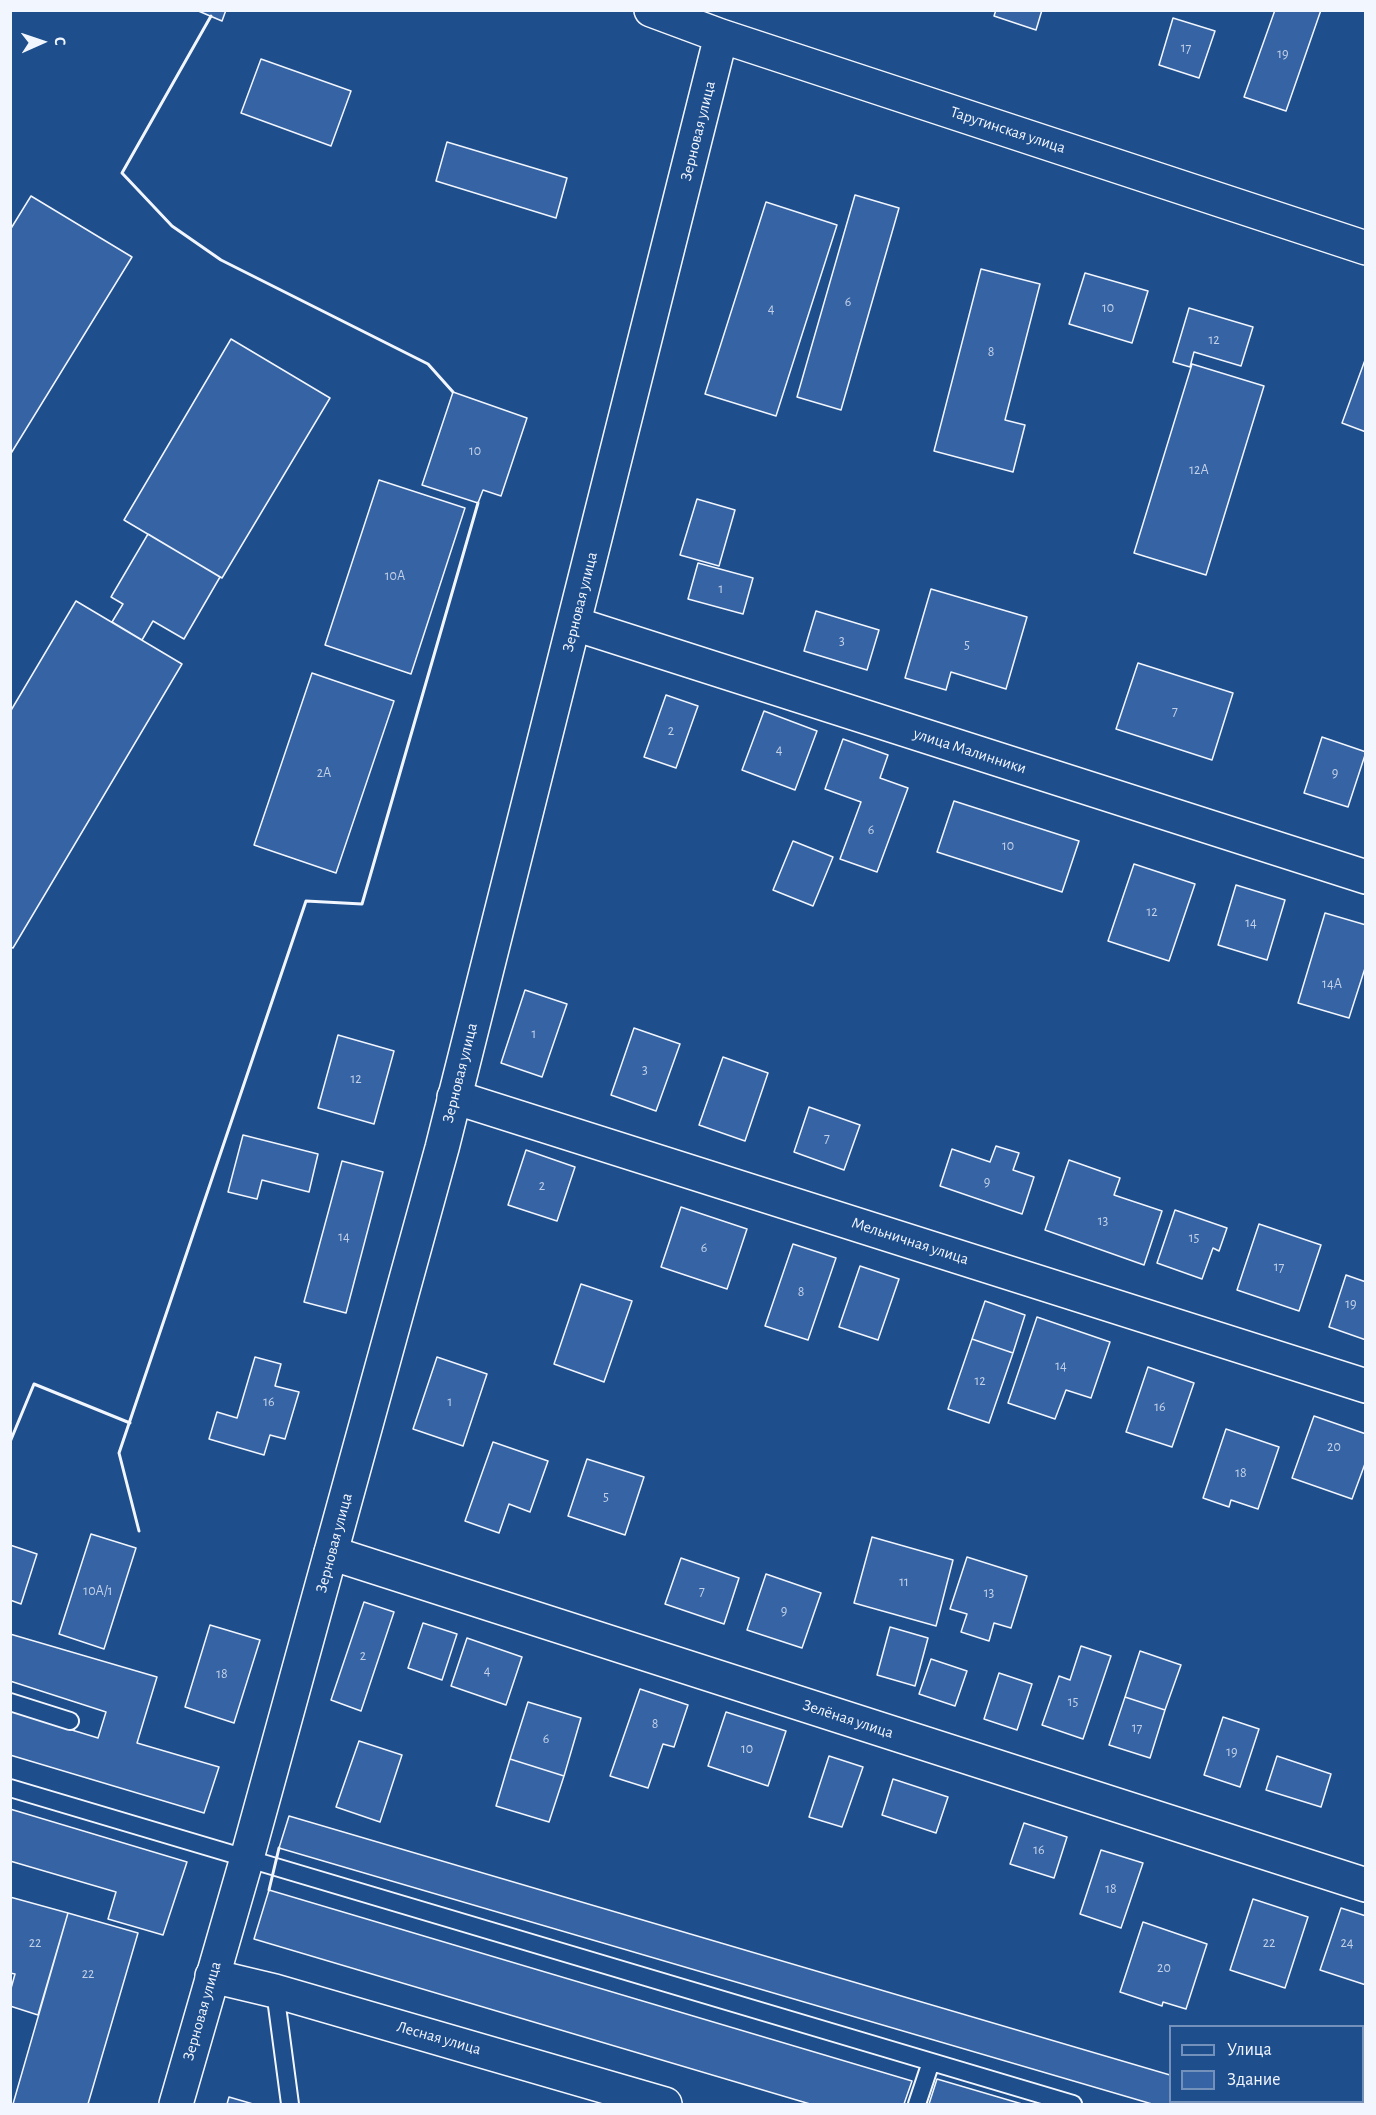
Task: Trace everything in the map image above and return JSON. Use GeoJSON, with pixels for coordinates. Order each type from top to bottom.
{"type":"FeatureCollection","features":[{"type":"Feature","properties":{"kind":"street","name":"Тарутинская улица"},"geometry":{"type":"LineString","coordinates":[[651,10],[721,36],[1365,248]]}},
{"type":"Feature","properties":{"kind":"street","name":"Зерновая улица"},"geometry":{"type":"LineString","coordinates":[[176,2104],[247,1858],[454,1096],[721,36]]}},
{"type":"Feature","properties":{"kind":"street","name":"улица Малинники"},"geometry":{"type":"LineString","coordinates":[[574,624],[1365,877]]}},
{"type":"Feature","properties":{"kind":"street","name":"Мельничная улица"},"geometry":{"type":"LineString","coordinates":[[454,1096],[1365,1386]]}},
{"type":"Feature","properties":{"kind":"street","name":"Зелёная улица"},"geometry":{"type":"LineString","coordinates":[[331,1553],[1365,1885]]}},
{"type":"Feature","properties":{"kind":"street","name":"Лесная улица"},"geometry":{"type":"LineString","coordinates":[[212,1976],[275,1990],[664,2104]]}},
{"type":"Feature","properties":{"kind":"lane"},"geometry":{"type":"LineString","coordinates":[[10,1702],[70,1721]]}},
{"type":"Feature","properties":{"kind":"lane"},"geometry":{"type":"LineString","coordinates":[[10,1788],[1073,2104]]}},
{"type":"Feature","properties":{"kind":"lane"},"geometry":{"type":"LineString","coordinates":[[275,1990],[290,2104]]}},
{"type":"Feature","properties":{"kind":"lane"},"geometry":{"type":"LineString","coordinates":[[917,2104],[931,2062]]}},
{"type":"Feature","properties":{"kind":"building"},"geometry":{"type":"Polygon","coordinates":[[[196,10],[226,10],[222,21],[196,10]]]}},
{"type":"Feature","properties":{"kind":"building"},"geometry":{"type":"Polygon","coordinates":[[[996,10],[1042,10],[1036,30],[994,16],[996,10]]]}},
{"type":"Feature","properties":{"kind":"building"},"geometry":{"type":"Polygon","coordinates":[[[1275,10],[1321,10],[1286,111],[1244,97],[1275,10]]]}},
{"type":"Feature","properties":{"kind":"building"},"geometry":{"type":"Polygon","coordinates":[[[1173,18],[1215,31],[1199,78],[1159,65],[1173,18]]]}},
{"type":"Feature","properties":{"kind":"building"},"geometry":{"type":"Polygon","coordinates":[[[261,59],[351,91],[331,146],[241,113],[261,59]]]}},
{"type":"Feature","properties":{"kind":"building"},"geometry":{"type":"Polygon","coordinates":[[[447,142],[567,178],[556,218],[436,181],[447,142]]]}},
{"type":"Feature","properties":{"kind":"building"},"geometry":{"type":"Polygon","coordinates":[[[855,195],[899,208],[841,410],[797,397],[855,195]]]}},
{"type":"Feature","properties":{"kind":"building"},"geometry":{"type":"Polygon","coordinates":[[[31,196],[132,257],[10,455],[10,230],[31,196]]]}},
{"type":"Feature","properties":{"kind":"building"},"geometry":{"type":"Polygon","coordinates":[[[766,202],[837,225],[776,416],[705,394],[766,202]]]}},
{"type":"Feature","properties":{"kind":"building"},"geometry":{"type":"Polygon","coordinates":[[[981,269],[1040,284],[1005,420],[1025,425],[1013,472],[934,451],[981,269]]]}},
{"type":"Feature","properties":{"kind":"building"},"geometry":{"type":"Polygon","coordinates":[[[1085,273],[1148,291],[1132,343],[1069,324],[1085,273]]]}},
{"type":"Feature","properties":{"kind":"building"},"geometry":{"type":"Polygon","coordinates":[[[1189,308],[1253,327],[1241,366],[1194,352],[1190,367],[1173,362],[1189,308]]]}},
{"type":"Feature","properties":{"kind":"building"},"geometry":{"type":"Polygon","coordinates":[[[231,339],[330,398],[222,578],[124,520],[231,339]]]}},
{"type":"Feature","properties":{"kind":"building"},"geometry":{"type":"Polygon","coordinates":[[[1366,360],[1366,432],[1342,423],[1366,360]]]}},
{"type":"Feature","properties":{"kind":"building"},"geometry":{"type":"Polygon","coordinates":[[[1192,364],[1264,386],[1206,575],[1134,553],[1192,364]]]}},
{"type":"Feature","properties":{"kind":"building"},"geometry":{"type":"Polygon","coordinates":[[[453,392],[527,418],[501,496],[483,490],[478,503],[422,485],[453,392]]]}},
{"type":"Feature","properties":{"kind":"building"},"geometry":{"type":"Polygon","coordinates":[[[379,480],[465,508],[411,674],[325,645],[379,480]]]}},
{"type":"Feature","properties":{"kind":"building"},"geometry":{"type":"Polygon","coordinates":[[[697,499],[735,510],[719,566],[680,555],[697,499]]]}},
{"type":"Feature","properties":{"kind":"building"},"geometry":{"type":"Polygon","coordinates":[[[148,534],[220,577],[184,639],[153,621],[142,640],[112,622],[123,604],[111,597],[148,534]]]}},
{"type":"Feature","properties":{"kind":"building"},"geometry":{"type":"Polygon","coordinates":[[[698,563],[753,578],[743,614],[688,599],[698,563]]]}},
{"type":"Feature","properties":{"kind":"building"},"geometry":{"type":"Polygon","coordinates":[[[931,589],[1027,617],[1006,689],[951,672],[946,690],[905,678],[931,589]]]}},
{"type":"Feature","properties":{"kind":"building"},"geometry":{"type":"Polygon","coordinates":[[[76,601],[182,664],[13,948],[10,947],[10,712],[76,601]]]}},
{"type":"Feature","properties":{"kind":"building"},"geometry":{"type":"Polygon","coordinates":[[[816,611],[879,630],[867,670],[804,651],[816,611]]]}},
{"type":"Feature","properties":{"kind":"building"},"geometry":{"type":"Polygon","coordinates":[[[1138,663],[1233,693],[1212,760],[1116,729],[1138,663]]]}},
{"type":"Feature","properties":{"kind":"building"},"geometry":{"type":"Polygon","coordinates":[[[312,673],[394,701],[336,873],[254,845],[312,673]]]}},
{"type":"Feature","properties":{"kind":"building"},"geometry":{"type":"Polygon","coordinates":[[[666,695],[698,706],[676,768],[644,757],[666,695]]]}},
{"type":"Feature","properties":{"kind":"building"},"geometry":{"type":"Polygon","coordinates":[[[764,711],[817,731],[795,790],[742,770],[764,711]]]}},
{"type":"Feature","properties":{"kind":"building"},"geometry":{"type":"Polygon","coordinates":[[[1322,737],[1366,752],[1348,807],[1304,793],[1322,737]]]}},
{"type":"Feature","properties":{"kind":"building"},"geometry":{"type":"Polygon","coordinates":[[[843,739],[888,755],[880,778],[908,788],[877,872],[840,859],[861,802],[825,789],[843,739]]]}},
{"type":"Feature","properties":{"kind":"building"},"geometry":{"type":"Polygon","coordinates":[[[954,801],[1079,841],[1062,892],[937,852],[954,801]]]}},
{"type":"Feature","properties":{"kind":"building"},"geometry":{"type":"Polygon","coordinates":[[[793,841],[833,857],[813,906],[773,890],[793,841]]]}},
{"type":"Feature","properties":{"kind":"building"},"geometry":{"type":"Polygon","coordinates":[[[1134,864],[1195,884],[1169,961],[1108,941],[1134,864]]]}},
{"type":"Feature","properties":{"kind":"building"},"geometry":{"type":"Polygon","coordinates":[[[1236,885],[1285,900],[1267,960],[1218,945],[1236,885]]]}},
{"type":"Feature","properties":{"kind":"building"},"geometry":{"type":"Polygon","coordinates":[[[1325,913],[1366,925],[1366,965],[1349,1018],[1298,1003],[1325,913]]]}},
{"type":"Feature","properties":{"kind":"building"},"geometry":{"type":"Polygon","coordinates":[[[525,990],[567,1004],[542,1077],[501,1063],[525,990]]]}},
{"type":"Feature","properties":{"kind":"building"},"geometry":{"type":"Polygon","coordinates":[[[634,1028],[680,1044],[656,1111],[611,1095],[634,1028]]]}},
{"type":"Feature","properties":{"kind":"building"},"geometry":{"type":"Polygon","coordinates":[[[338,1035],[394,1051],[374,1124],[318,1108],[338,1035]]]}},
{"type":"Feature","properties":{"kind":"building"},"geometry":{"type":"Polygon","coordinates":[[[723,1057],[768,1073],[745,1141],[699,1125],[723,1057]]]}},
{"type":"Feature","properties":{"kind":"building"},"geometry":{"type":"Polygon","coordinates":[[[809,1107],[860,1125],[844,1170],[794,1152],[809,1107]]]}},
{"type":"Feature","properties":{"kind":"building"},"geometry":{"type":"Polygon","coordinates":[[[243,1135],[318,1154],[309,1192],[262,1180],[257,1199],[228,1192],[243,1135]]]}},
{"type":"Feature","properties":{"kind":"building"},"geometry":{"type":"Polygon","coordinates":[[[996,1146],[1019,1153],[1013,1170],[1034,1177],[1022,1214],[940,1186],[952,1149],[990,1162],[996,1146]]]}},
{"type":"Feature","properties":{"kind":"building"},"geometry":{"type":"Polygon","coordinates":[[[526,1150],[575,1167],[557,1221],[508,1205],[526,1150]]]}},
{"type":"Feature","properties":{"kind":"building"},"geometry":{"type":"Polygon","coordinates":[[[1069,1160],[1120,1178],[1114,1195],[1162,1211],[1144,1265],[1045,1230],[1069,1160]]]}},
{"type":"Feature","properties":{"kind":"building"},"geometry":{"type":"Polygon","coordinates":[[[342,1161],[383,1172],[346,1313],[304,1302],[342,1161]]]}},
{"type":"Feature","properties":{"kind":"building"},"geometry":{"type":"Polygon","coordinates":[[[681,1207],[747,1229],[727,1289],[661,1267],[681,1207]]]}},
{"type":"Feature","properties":{"kind":"building"},"geometry":{"type":"Polygon","coordinates":[[[1175,1210],[1227,1228],[1219,1251],[1213,1248],[1202,1279],[1157,1263],[1175,1210]]]}},
{"type":"Feature","properties":{"kind":"building"},"geometry":{"type":"Polygon","coordinates":[[[1259,1224],[1321,1245],[1299,1311],[1237,1290],[1259,1224]]]}},
{"type":"Feature","properties":{"kind":"building"},"geometry":{"type":"Polygon","coordinates":[[[793,1244],[836,1258],[808,1340],[765,1326],[793,1244]]]}},
{"type":"Feature","properties":{"kind":"building"},"geometry":{"type":"Polygon","coordinates":[[[860,1266],[899,1279],[878,1340],[839,1327],[860,1266]]]}},
{"type":"Feature","properties":{"kind":"building"},"geometry":{"type":"Polygon","coordinates":[[[1346,1275],[1366,1282],[1366,1340],[1329,1327],[1346,1275]]]}},
{"type":"Feature","properties":{"kind":"building"},"geometry":{"type":"Polygon","coordinates":[[[581,1284],[632,1301],[604,1382],[554,1364],[581,1284]]]}},
{"type":"Feature","properties":{"kind":"building"},"geometry":{"type":"Polygon","coordinates":[[[985,1301],[1025,1315],[1013,1353],[972,1339],[985,1301]]]}},
{"type":"Feature","properties":{"kind":"building"},"geometry":{"type":"Polygon","coordinates":[[[1037,1317],[1110,1342],[1091,1398],[1066,1390],[1055,1419],[1008,1403],[1037,1317]]]}},
{"type":"Feature","properties":{"kind":"building"},"geometry":{"type":"Polygon","coordinates":[[[972,1339],[1013,1353],[989,1423],[948,1409],[972,1339]]]}},
{"type":"Feature","properties":{"kind":"building"},"geometry":{"type":"Polygon","coordinates":[[[255,1357],[281,1364],[275,1386],[299,1392],[285,1439],[270,1435],[264,1455],[209,1439],[217,1412],[237,1418],[255,1357]]]}},
{"type":"Feature","properties":{"kind":"building"},"geometry":{"type":"Polygon","coordinates":[[[437,1357],[487,1374],[463,1446],[413,1429],[437,1357]]]}},
{"type":"Feature","properties":{"kind":"building"},"geometry":{"type":"Polygon","coordinates":[[[1148,1367],[1194,1383],[1172,1447],[1126,1432],[1148,1367]]]}},
{"type":"Feature","properties":{"kind":"building"},"geometry":{"type":"Polygon","coordinates":[[[1314,1416],[1366,1434],[1366,1461],[1352,1499],[1292,1478],[1314,1416]]]}},
{"type":"Feature","properties":{"kind":"building"},"geometry":{"type":"Polygon","coordinates":[[[1226,1429],[1279,1447],[1258,1509],[1231,1500],[1229,1507],[1203,1498],[1226,1429]]]}},
{"type":"Feature","properties":{"kind":"building"},"geometry":{"type":"Polygon","coordinates":[[[493,1442],[548,1461],[530,1512],[509,1504],[499,1533],[465,1521],[493,1442]]]}},
{"type":"Feature","properties":{"kind":"building"},"geometry":{"type":"Polygon","coordinates":[[[587,1459],[644,1477],[625,1535],[568,1516],[587,1459]]]}},
{"type":"Feature","properties":{"kind":"building"},"geometry":{"type":"Polygon","coordinates":[[[91,1534],[136,1548],[104,1649],[59,1634],[91,1534]]]}},
{"type":"Feature","properties":{"kind":"building"},"geometry":{"type":"Polygon","coordinates":[[[872,1537],[953,1560],[936,1626],[854,1603],[872,1537]]]}},
{"type":"Feature","properties":{"kind":"building"},"geometry":{"type":"Polygon","coordinates":[[[10,1545],[37,1554],[21,1604],[10,1600],[10,1545]]]}},
{"type":"Feature","properties":{"kind":"building"},"geometry":{"type":"Polygon","coordinates":[[[967,1557],[1027,1576],[1011,1628],[994,1623],[989,1641],[961,1632],[967,1614],[950,1609],[967,1557]]]}},
{"type":"Feature","properties":{"kind":"building"},"geometry":{"type":"Polygon","coordinates":[[[681,1558],[739,1578],[724,1624],[665,1604],[681,1558]]]}},
{"type":"Feature","properties":{"kind":"building"},"geometry":{"type":"Polygon","coordinates":[[[766,1574],[821,1593],[802,1648],[747,1630],[766,1574]]]}},
{"type":"Feature","properties":{"kind":"building"},"geometry":{"type":"Polygon","coordinates":[[[364,1602],[394,1612],[361,1711],[331,1700],[364,1602]]]}},
{"type":"Feature","properties":{"kind":"building"},"geometry":{"type":"Polygon","coordinates":[[[423,1623],[457,1634],[442,1680],[408,1668],[423,1623]]]}},
{"type":"Feature","properties":{"kind":"building"},"geometry":{"type":"Polygon","coordinates":[[[210,1625],[260,1640],[234,1723],[185,1707],[210,1625]]]}},
{"type":"Feature","properties":{"kind":"building"},"geometry":{"type":"Polygon","coordinates":[[[890,1627],[928,1638],[915,1686],[877,1675],[890,1627]]]}},
{"type":"Feature","properties":{"kind":"building"},"geometry":{"type":"Polygon","coordinates":[[[10,1634],[157,1677],[137,1743],[219,1767],[204,1813],[10,1755],[10,1711],[98,1738],[106,1712],[10,1681],[10,1634]]]}},
{"type":"Feature","properties":{"kind":"building"},"geometry":{"type":"Polygon","coordinates":[[[467,1638],[522,1657],[506,1705],[451,1686],[467,1638]]]}},
{"type":"Feature","properties":{"kind":"building"},"geometry":{"type":"Polygon","coordinates":[[[1081,1646],[1111,1656],[1083,1739],[1042,1725],[1059,1676],[1070,1680],[1081,1646]]]}},
{"type":"Feature","properties":{"kind":"building"},"geometry":{"type":"Polygon","coordinates":[[[1140,1651],[1181,1665],[1165,1710],[1125,1697],[1140,1651]]]}},
{"type":"Feature","properties":{"kind":"building"},"geometry":{"type":"Polygon","coordinates":[[[931,1659],[967,1671],[955,1706],[919,1694],[931,1659]]]}},
{"type":"Feature","properties":{"kind":"building"},"geometry":{"type":"Polygon","coordinates":[[[999,1673],[1032,1684],[1017,1730],[984,1719],[999,1673]]]}},
{"type":"Feature","properties":{"kind":"building"},"geometry":{"type":"Polygon","coordinates":[[[640,1689],[688,1705],[674,1747],[663,1744],[648,1788],[610,1776],[640,1689]]]}},
{"type":"Feature","properties":{"kind":"building"},"geometry":{"type":"Polygon","coordinates":[[[1125,1697],[1165,1710],[1150,1758],[1109,1745],[1125,1697]]]}},
{"type":"Feature","properties":{"kind":"building"},"geometry":{"type":"Polygon","coordinates":[[[528,1702],[581,1718],[564,1776],[510,1759],[528,1702]]]}},
{"type":"Feature","properties":{"kind":"building"},"geometry":{"type":"Polygon","coordinates":[[[726,1712],[786,1731],[768,1786],[708,1766],[726,1712]]]}},
{"type":"Feature","properties":{"kind":"building"},"geometry":{"type":"Polygon","coordinates":[[[1223,1717],[1259,1729],[1240,1787],[1204,1775],[1223,1717]]]}},
{"type":"Feature","properties":{"kind":"building"},"geometry":{"type":"Polygon","coordinates":[[[359,1741],[402,1755],[380,1822],[336,1807],[359,1741]]]}},
{"type":"Feature","properties":{"kind":"building"},"geometry":{"type":"Polygon","coordinates":[[[829,1756],[863,1767],[842,1827],[809,1817],[829,1756]]]}},
{"type":"Feature","properties":{"kind":"building"},"geometry":{"type":"Polygon","coordinates":[[[1277,1756],[1331,1774],[1321,1807],[1266,1790],[1277,1756]]]}},
{"type":"Feature","properties":{"kind":"building"},"geometry":{"type":"Polygon","coordinates":[[[510,1759],[564,1776],[549,1822],[496,1806],[510,1759]]]}},
{"type":"Feature","properties":{"kind":"building"},"geometry":{"type":"Polygon","coordinates":[[[893,1779],[948,1797],[936,1833],[882,1815],[893,1779]]]}},
{"type":"Feature","properties":{"kind":"building"},"geometry":{"type":"Polygon","coordinates":[[[10,1809],[187,1862],[163,1935],[108,1919],[116,1892],[10,1861],[10,1809]]]}},
{"type":"Feature","properties":{"kind":"building"},"geometry":{"type":"Polygon","coordinates":[[[289,1816],[1169,2075],[1169,2103],[1272,2104],[1152,2104],[279,1848],[289,1816]]]}},
{"type":"Feature","properties":{"kind":"building"},"geometry":{"type":"Polygon","coordinates":[[[1024,1823],[1067,1837],[1054,1878],[1010,1864],[1024,1823]]]}},
{"type":"Feature","properties":{"kind":"building"},"geometry":{"type":"Polygon","coordinates":[[[1101,1850],[1143,1863],[1121,1928],[1080,1914],[1101,1850]]]}},
{"type":"Feature","properties":{"kind":"building"},"geometry":{"type":"Polygon","coordinates":[[[269,1890],[912,2081],[904,2104],[810,2104],[254,1939],[269,1890]]]}},
{"type":"Feature","properties":{"kind":"building"},"geometry":{"type":"Polygon","coordinates":[[[10,1897],[68,1913],[38,2015],[10,2006],[10,1992],[15,1974],[10,1973],[10,1897]]]}},
{"type":"Feature","properties":{"kind":"building"},"geometry":{"type":"Polygon","coordinates":[[[1253,1899],[1308,1917],[1285,1988],[1230,1970],[1253,1899]]]}},
{"type":"Feature","properties":{"kind":"building"},"geometry":{"type":"Polygon","coordinates":[[[1341,1908],[1366,1916],[1366,1985],[1320,1970],[1341,1908]]]}},
{"type":"Feature","properties":{"kind":"building"},"geometry":{"type":"Polygon","coordinates":[[[68,1913],[138,1933],[88,2104],[13,2104],[68,1913]]]}},
{"type":"Feature","properties":{"kind":"building"},"geometry":{"type":"Polygon","coordinates":[[[1143,1922],[1207,1944],[1186,2009],[1163,2002],[1162,2006],[1120,1992],[1143,1922]]]}},
{"type":"Feature","properties":{"kind":"building"},"geometry":{"type":"Polygon","coordinates":[[[937,2079],[1022,2104],[929,2104],[937,2079]]]}},
{"type":"Feature","properties":{"kind":"building"},"geometry":{"type":"Polygon","coordinates":[[[229,2097],[253,2104],[227,2104],[229,2097]]]}},
{"type":"Feature","properties":{"kind":"wall"},"geometry":{"type":"LineString","coordinates":[[211,16],[122,173],[172,226],[221,260],[428,364],[453,392]]}},
{"type":"Feature","properties":{"kind":"wall"},"geometry":{"type":"LineString","coordinates":[[139,1531],[119,1453],[306,901],[362,904],[478,503]]}},
{"type":"Feature","properties":{"kind":"wall"},"geometry":{"type":"LineString","coordinates":[[10,1442],[34,1384],[130,1423]]}},
{"type":"Feature","properties":{"kind":"wall"},"geometry":{"type":"LineString","coordinates":[[269,1890],[279,1848]]}}]}
